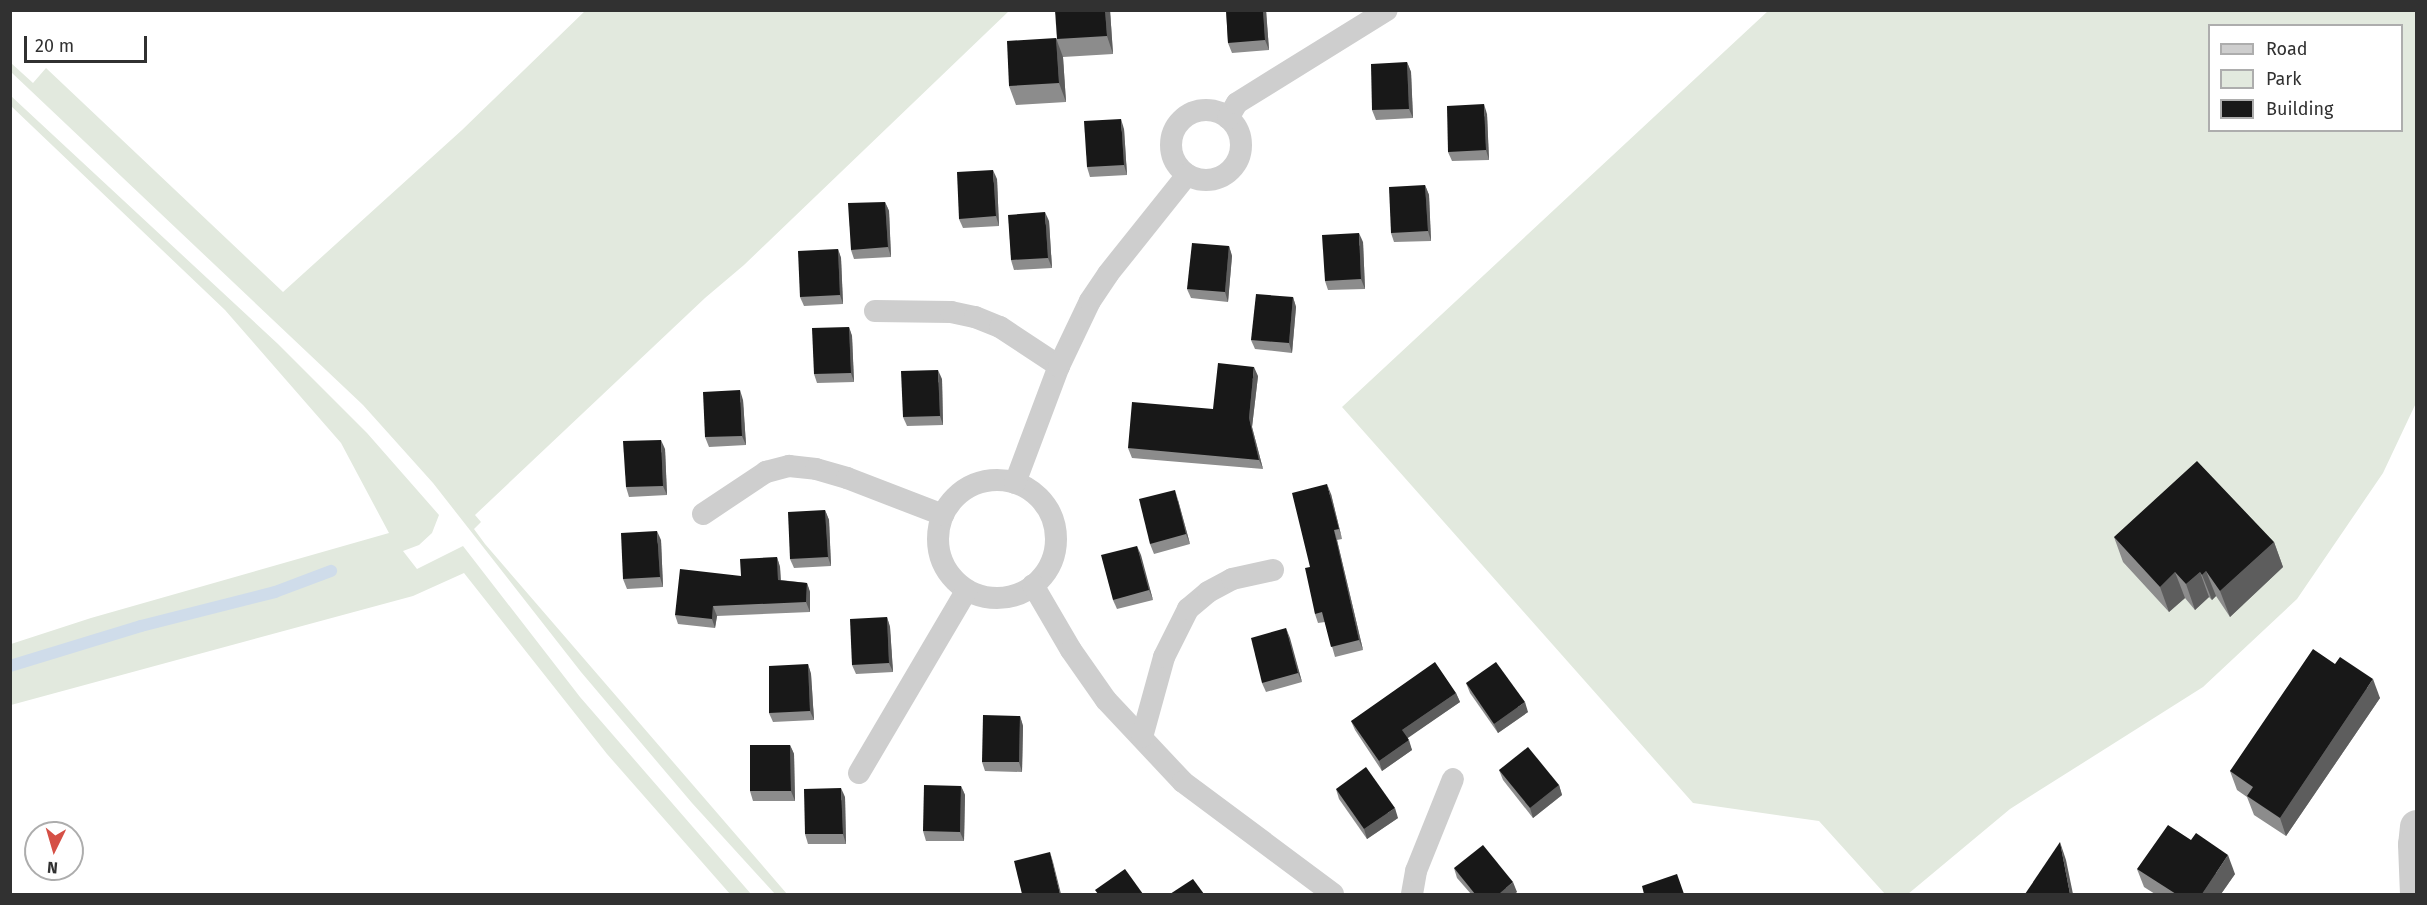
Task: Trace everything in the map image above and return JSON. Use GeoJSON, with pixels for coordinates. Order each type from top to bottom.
{"type":"FeatureCollection","features":[{"type":"Feature","properties":{"kind":"street"},"geometry":{"type":"LineString","coordinates":[[2412,893],[2416,826]]}},
{"type":"Feature","properties":{"kind":"lane"},"geometry":{"type":"LineString","coordinates":[[1228,118],[1237,104],[1387,10]]}},
{"type":"Feature","properties":{"kind":"lane"},"geometry":{"type":"LineString","coordinates":[[1213,111],[1228,118],[1236,128],[1240,140],[1240,154],[1234,166],[1225,175],[1213,180],[1199,180],[1187,175],[1176,164],[1170,148],[1173,132],[1182,119],[1197,112],[1213,111]]}},
{"type":"Feature","properties":{"kind":"lane"},"geometry":{"type":"LineString","coordinates":[[1015,483],[1059,366],[1090,301],[1108,274],[1187,175]]}},
{"type":"Feature","properties":{"kind":"lane"},"geometry":{"type":"LineString","coordinates":[[875,311],[940,312],[975,317],[1000,327],[1059,366]]}},
{"type":"Feature","properties":{"kind":"lane"},"geometry":{"type":"LineString","coordinates":[[703,514],[766,472],[789,466],[816,469],[848,478],[943,515]]}},
{"type":"Feature","properties":{"kind":"lane"},"geometry":{"type":"LineString","coordinates":[[997,480],[1015,483],[1031,491],[1044,504],[1052,520],[1056,538],[1054,555],[1046,572],[1033,585],[1018,594],[1001,598],[983,596],[967,590],[948,572],[938,549],[938,532],[943,515],[952,500],[965,489],[981,482],[997,480]]}},
{"type":"Feature","properties":{"kind":"lane"},"geometry":{"type":"LineString","coordinates":[[1142,737],[1164,657],[1188,609],[1208,592],[1232,579],[1273,570]]}},
{"type":"Feature","properties":{"kind":"lane"},"geometry":{"type":"LineString","coordinates":[[1033,585],[1071,650],[1100,692],[1184,782],[1333,894]]}},
{"type":"Feature","properties":{"kind":"lane"},"geometry":{"type":"LineString","coordinates":[[859,773],[967,590]]}},
{"type":"Feature","properties":{"kind":"lane"},"geometry":{"type":"LineString","coordinates":[[1412,894],[1416,871],[1453,779]]}},
{"type":"Feature","properties":{"kind":"green space"},"geometry":{"type":"Polygon","coordinates":[[[586,10],[1009,11],[744,265],[705,298],[475,515],[481,522],[474,529],[485,544],[787,894],[775,894],[692,803],[581,672],[433,483],[363,405],[11,72],[11,63],[33,83],[46,68],[283,292],[462,130],[586,10]]]}},
{"type":"Feature","properties":{"kind":"green space"},"geometry":{"type":"Polygon","coordinates":[[[1768,11],[2416,11],[2416,403],[2383,473],[2297,599],[2203,687],[2010,809],[1908,894],[1885,894],[1819,821],[1693,803],[1342,407],[1768,11]]]}},
{"type":"Feature","properties":{"kind":"green space"},"geometry":{"type":"Polygon","coordinates":[[[11,96],[278,344],[367,433],[439,515],[432,533],[419,545],[403,551],[417,569],[463,546],[580,697],[751,894],[730,894],[607,754],[464,573],[413,596],[11,705],[11,644],[91,618],[389,533],[341,443],[225,310],[11,106],[11,96]]]}},
{"type":"Feature","properties":{"kind":"building"},"geometry":{"type":"Polygon","coordinates":[[[1055,10],[1105,10],[1107,36],[1057,39],[1055,10]]]}},
{"type":"Feature","properties":{"kind":"building"},"geometry":{"type":"Polygon","coordinates":[[[1226,10],[1263,10],[1265,40],[1228,43],[1226,10]]]}},
{"type":"Feature","properties":{"kind":"building"},"geometry":{"type":"Polygon","coordinates":[[[1056,38],[1059,83],[1009,86],[1007,41],[1056,38]]]}},
{"type":"Feature","properties":{"kind":"building"},"geometry":{"type":"Polygon","coordinates":[[[1407,62],[1409,109],[1372,110],[1371,64],[1407,62]]]}},
{"type":"Feature","properties":{"kind":"building"},"geometry":{"type":"Polygon","coordinates":[[[1484,104],[1486,150],[1448,152],[1447,106],[1484,104]]]}},
{"type":"Feature","properties":{"kind":"building"},"geometry":{"type":"Polygon","coordinates":[[[1121,119],[1124,165],[1087,167],[1084,121],[1121,119]]]}},
{"type":"Feature","properties":{"kind":"building"},"geometry":{"type":"Polygon","coordinates":[[[993,170],[996,216],[959,219],[957,172],[993,170]]]}},
{"type":"Feature","properties":{"kind":"building"},"geometry":{"type":"Polygon","coordinates":[[[1425,185],[1428,231],[1391,233],[1389,187],[1425,185]]]}},
{"type":"Feature","properties":{"kind":"building"},"geometry":{"type":"Polygon","coordinates":[[[885,202],[888,247],[851,250],[848,203],[885,202]]]}},
{"type":"Feature","properties":{"kind":"building"},"geometry":{"type":"Polygon","coordinates":[[[1045,212],[1048,258],[1011,260],[1008,215],[1045,212]]]}},
{"type":"Feature","properties":{"kind":"building"},"geometry":{"type":"Polygon","coordinates":[[[1359,233],[1361,279],[1325,281],[1322,235],[1359,233]]]}},
{"type":"Feature","properties":{"kind":"building"},"geometry":{"type":"Polygon","coordinates":[[[1192,243],[1229,246],[1225,292],[1187,289],[1192,243]]]}},
{"type":"Feature","properties":{"kind":"building"},"geometry":{"type":"Polygon","coordinates":[[[838,249],[840,295],[800,297],[798,251],[838,249]]]}},
{"type":"Feature","properties":{"kind":"building"},"geometry":{"type":"Polygon","coordinates":[[[1256,294],[1293,297],[1289,343],[1251,340],[1256,294]]]}},
{"type":"Feature","properties":{"kind":"building"},"geometry":{"type":"Polygon","coordinates":[[[849,327],[851,373],[814,374],[812,328],[849,327]]]}},
{"type":"Feature","properties":{"kind":"building"},"geometry":{"type":"Polygon","coordinates":[[[1218,363],[1254,367],[1249,418],[1259,460],[1128,448],[1132,402],[1213,409],[1218,363]]]}},
{"type":"Feature","properties":{"kind":"building"},"geometry":{"type":"Polygon","coordinates":[[[938,370],[940,416],[903,417],[901,371],[938,370]]]}},
{"type":"Feature","properties":{"kind":"building"},"geometry":{"type":"Polygon","coordinates":[[[740,390],[742,436],[705,437],[703,392],[740,390]]]}},
{"type":"Feature","properties":{"kind":"building"},"geometry":{"type":"Polygon","coordinates":[[[661,440],[663,486],[626,487],[623,441],[661,440]]]}},
{"type":"Feature","properties":{"kind":"building"},"geometry":{"type":"Polygon","coordinates":[[[2197,461],[2274,542],[2220,591],[2206,571],[2202,575],[2200,572],[2186,584],[2175,572],[2160,587],[2114,537],[2197,461]]]}},
{"type":"Feature","properties":{"kind":"building"},"geometry":{"type":"Polygon","coordinates":[[[1327,484],[1339,529],[1334,530],[1359,640],[1331,647],[1322,612],[1315,614],[1305,568],[1310,567],[1292,493],[1327,484]]]}},
{"type":"Feature","properties":{"kind":"building"},"geometry":{"type":"Polygon","coordinates":[[[1175,490],[1186,534],[1150,544],[1139,499],[1175,490]]]}},
{"type":"Feature","properties":{"kind":"building"},"geometry":{"type":"Polygon","coordinates":[[[825,510],[828,557],[790,559],[788,512],[825,510]]]}},
{"type":"Feature","properties":{"kind":"building"},"geometry":{"type":"Polygon","coordinates":[[[657,531],[660,577],[623,579],[621,533],[657,531]]]}},
{"type":"Feature","properties":{"kind":"building"},"geometry":{"type":"Polygon","coordinates":[[[1137,546],[1149,590],[1113,600],[1101,555],[1137,546]]]}},
{"type":"Feature","properties":{"kind":"building"},"geometry":{"type":"Polygon","coordinates":[[[777,557],[778,580],[807,583],[806,602],[713,606],[712,619],[675,615],[680,569],[741,576],[740,559],[777,557]]]}},
{"type":"Feature","properties":{"kind":"building"},"geometry":{"type":"Polygon","coordinates":[[[887,617],[889,663],[852,665],[850,619],[887,617]]]}},
{"type":"Feature","properties":{"kind":"building"},"geometry":{"type":"Polygon","coordinates":[[[1286,628],[1298,673],[1262,683],[1251,638],[1286,628]]]}},
{"type":"Feature","properties":{"kind":"building"},"geometry":{"type":"Polygon","coordinates":[[[2313,649],[2335,664],[2340,657],[2373,679],[2280,818],[2247,796],[2253,787],[2230,771],[2313,649]]]}},
{"type":"Feature","properties":{"kind":"building"},"geometry":{"type":"Polygon","coordinates":[[[1435,662],[1456,693],[1402,730],[1409,740],[1379,761],[1351,721],[1435,662]]]}},
{"type":"Feature","properties":{"kind":"building"},"geometry":{"type":"Polygon","coordinates":[[[1496,662],[1525,702],[1494,724],[1466,683],[1496,662]]]}},
{"type":"Feature","properties":{"kind":"building"},"geometry":{"type":"Polygon","coordinates":[[[808,664],[810,711],[769,713],[769,666],[808,664]]]}},
{"type":"Feature","properties":{"kind":"building"},"geometry":{"type":"Polygon","coordinates":[[[983,715],[1020,716],[1019,762],[982,762],[983,715]]]}},
{"type":"Feature","properties":{"kind":"building"},"geometry":{"type":"Polygon","coordinates":[[[750,745],[790,745],[791,791],[750,791],[750,745]]]}},
{"type":"Feature","properties":{"kind":"building"},"geometry":{"type":"Polygon","coordinates":[[[1528,747],[1559,785],[1530,808],[1499,770],[1528,747]]]}},
{"type":"Feature","properties":{"kind":"building"},"geometry":{"type":"Polygon","coordinates":[[[1366,767],[1395,808],[1364,829],[1336,789],[1366,767]]]}},
{"type":"Feature","properties":{"kind":"building"},"geometry":{"type":"Polygon","coordinates":[[[924,785],[961,786],[960,832],[923,831],[924,785]]]}},
{"type":"Feature","properties":{"kind":"building"},"geometry":{"type":"Polygon","coordinates":[[[841,788],[843,834],[805,834],[804,789],[841,788]]]}},
{"type":"Feature","properties":{"kind":"building"},"geometry":{"type":"Polygon","coordinates":[[[2168,825],[2191,840],[2196,833],[2228,855],[2202,894],[2176,894],[2137,869],[2168,825]]]}},
{"type":"Feature","properties":{"kind":"building"},"geometry":{"type":"Polygon","coordinates":[[[2060,842],[2070,894],[2025,894],[2060,842]]]}},
{"type":"Feature","properties":{"kind":"building"},"geometry":{"type":"Polygon","coordinates":[[[1483,845],[1513,882],[1499,894],[1475,894],[1454,868],[1483,845]]]}},
{"type":"Feature","properties":{"kind":"building"},"geometry":{"type":"Polygon","coordinates":[[[1050,852],[1060,894],[1022,894],[1014,861],[1050,852]]]}},
{"type":"Feature","properties":{"kind":"building"},"geometry":{"type":"Polygon","coordinates":[[[1125,869],[1143,894],[1098,894],[1095,890],[1125,869]]]}},
{"type":"Feature","properties":{"kind":"building"},"geometry":{"type":"Polygon","coordinates":[[[1677,874],[1684,894],[1644,894],[1642,886],[1677,874]]]}},
{"type":"Feature","properties":{"kind":"building"},"geometry":{"type":"Polygon","coordinates":[[[1193,879],[1204,894],[1170,894],[1193,879]]]}},
{"type":"Feature","properties":{"kind":"waterway"},"geometry":{"type":"LineString","coordinates":[[10,666],[141,626],[275,592],[331,571]]}}]}
